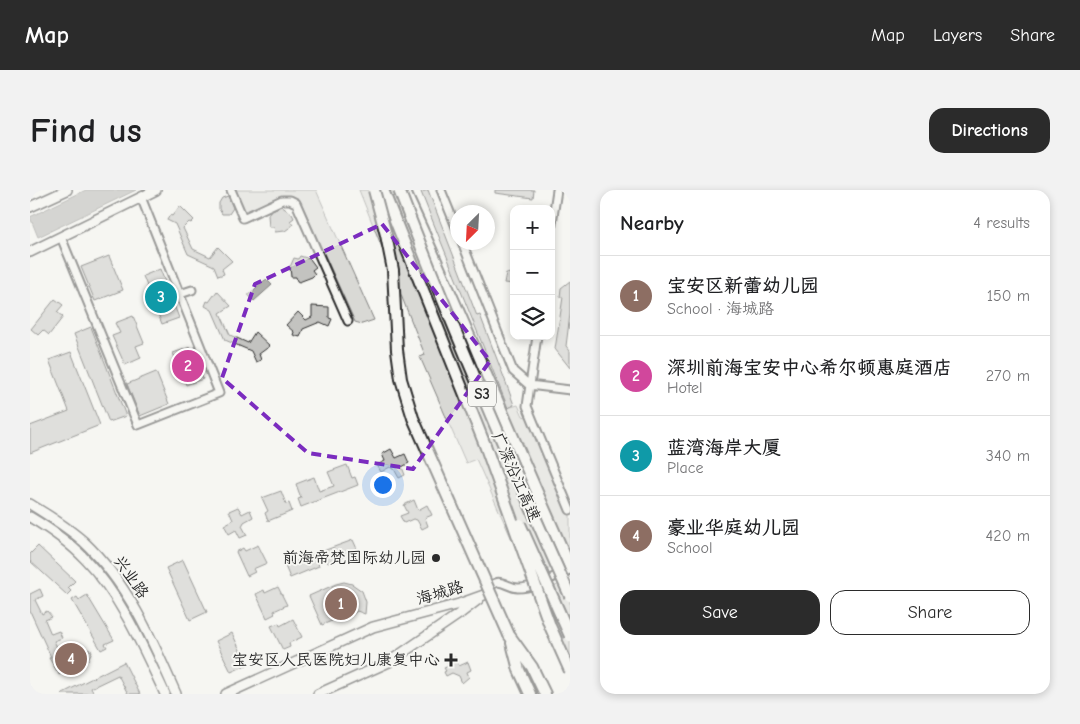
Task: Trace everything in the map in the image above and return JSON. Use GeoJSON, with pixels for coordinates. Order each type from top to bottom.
{"type":"FeatureCollection","features":[{"type":"Feature","properties":{"kind":"highway"},"geometry":{"type":"LineString","coordinates":[[374,190],[393,270],[397,350],[404,389],[417,427],[509,635],[530,694]]}},
{"type":"Feature","properties":{"kind":"highway","name":"广深沿江高速"},"geometry":{"type":"LineString","coordinates":[[383,190],[485,445],[570,636]]}},
{"type":"Feature","properties":{"kind":"highway","name":"广深沿江高速"},"geometry":{"type":"LineString","coordinates":[[399,190],[471,369],[570,596]]}},
{"type":"Feature","properties":{"kind":"highway"},"geometry":{"type":"LineString","coordinates":[[404,190],[437,260],[520,457],[570,568]]}},
{"type":"Feature","properties":{"kind":"highway"},"geometry":{"type":"LineString","coordinates":[[485,445],[550,626],[570,671]]}},
{"type":"Feature","properties":{"kind":"highway"},"geometry":{"type":"LineString","coordinates":[[509,635],[532,668],[545,694]]}},
{"type":"Feature","properties":{"kind":"main road"},"geometry":{"type":"LineString","coordinates":[[30,207],[67,190]]}},
{"type":"Feature","properties":{"kind":"main road"},"geometry":{"type":"LineString","coordinates":[[30,252],[156,190]]}},
{"type":"Feature","properties":{"kind":"main road"},"geometry":{"type":"LineString","coordinates":[[30,198],[50,198]]}},
{"type":"Feature","properties":{"kind":"main road","name":"兴业路"},"geometry":{"type":"LineString","coordinates":[[30,504],[84,542],[114,575],[132,602],[150,635],[176,694]]}},
{"type":"Feature","properties":{"kind":"main road","name":"兴业路"},"geometry":{"type":"LineString","coordinates":[[30,517],[71,545],[98,573],[130,624],[165,694]]}},
{"type":"Feature","properties":{"kind":"main road","name":"海城路"},"geometry":{"type":"LineString","coordinates":[[226,694],[372,627],[458,604],[484,595]]}},
{"type":"Feature","properties":{"kind":"main road","name":"海城路"},"geometry":{"type":"LineString","coordinates":[[318,694],[389,662],[484,595]]}},
{"type":"Feature","properties":{"kind":"main road"},"geometry":{"type":"LineString","coordinates":[[171,682],[182,694]]}},
{"type":"Feature","properties":{"kind":"street"},"geometry":{"type":"LineString","coordinates":[[231,190],[243,218],[282,200],[290,200],[296,203],[348,321]]}},
{"type":"Feature","properties":{"kind":"street"},"geometry":{"type":"LineString","coordinates":[[441,190],[450,212]]}},
{"type":"Feature","properties":{"kind":"street"},"geometry":{"type":"LineString","coordinates":[[555,205],[557,190]]}},
{"type":"Feature","properties":{"kind":"street"},"geometry":{"type":"LineString","coordinates":[[61,236],[138,425],[219,392],[141,197]]}},
{"type":"Feature","properties":{"kind":"street"},"geometry":{"type":"LineString","coordinates":[[465,250],[513,371],[529,385],[570,390]]}},
{"type":"Feature","properties":{"kind":"street"},"geometry":{"type":"LineString","coordinates":[[180,294],[192,290]]}},
{"type":"Feature","properties":{"kind":"street"},"geometry":{"type":"LineString","coordinates":[[536,340],[527,406],[570,510]]}},
{"type":"Feature","properties":{"kind":"street"},"geometry":{"type":"LineString","coordinates":[[484,595],[496,582],[514,587],[530,586],[570,568]]}},
{"type":"Feature","properties":{"kind":"highlighted area"},"geometry":{"type":"Polygon","coordinates":[[[382,224],[490,361],[413,469],[308,453],[222,378],[255,284],[382,224]]]}},
{"type":"Feature","properties":{"kind":"shaded area"},"geometry":{"type":"Polygon","coordinates":[[[86,190],[136,190],[38,237],[30,217],[86,190]]]}},
{"type":"Feature","properties":{"kind":"shaded area"},"geometry":{"type":"Polygon","coordinates":[[[233,190],[316,190],[374,320],[362,324],[355,322],[301,202],[287,196],[248,212],[243,211],[233,190]]]}},
{"type":"Feature","properties":{"kind":"shaded area"},"geometry":{"type":"Polygon","coordinates":[[[359,190],[401,190],[440,271],[562,563],[529,578],[476,459],[466,463],[420,357],[425,355],[359,190]]]}},
{"type":"Feature","properties":{"kind":"shaded area"},"geometry":{"type":"Polygon","coordinates":[[[266,279],[272,285],[254,301],[248,295],[266,279]]]}},
{"type":"Feature","properties":{"kind":"shaded area"},"geometry":{"type":"Polygon","coordinates":[[[518,405],[523,416],[529,418],[570,515],[570,559],[504,409],[518,405]]]}},
{"type":"Feature","properties":{"kind":"shaded area"},"geometry":{"type":"Polygon","coordinates":[[[570,581],[570,669],[537,594],[570,581]]]}},
{"type":"Feature","properties":{"kind":"building"},"geometry":{"type":"Polygon","coordinates":[[[428,190],[477,316],[480,315],[514,405],[508,408],[421,192],[428,190]]]}},
{"type":"Feature","properties":{"kind":"building"},"geometry":{"type":"Polygon","coordinates":[[[495,190],[534,190],[533,198],[495,193],[495,190]]]}},
{"type":"Feature","properties":{"kind":"building"},"geometry":{"type":"Polygon","coordinates":[[[228,196],[233,208],[229,214],[222,214],[219,209],[219,203],[222,198],[228,196]]]}},
{"type":"Feature","properties":{"kind":"building"},"geometry":{"type":"Polygon","coordinates":[[[180,206],[194,220],[183,228],[193,249],[210,257],[218,247],[232,261],[222,269],[224,274],[218,276],[214,266],[188,254],[175,224],[167,220],[180,206]]]}},
{"type":"Feature","properties":{"kind":"building"},"geometry":{"type":"Polygon","coordinates":[[[281,206],[292,214],[294,218],[290,221],[293,225],[285,231],[275,232],[274,227],[269,227],[268,215],[270,211],[281,206]]]}},
{"type":"Feature","properties":{"kind":"building"},"geometry":{"type":"Polygon","coordinates":[[[109,256],[123,290],[95,301],[81,267],[109,256]]]}},
{"type":"Feature","properties":{"kind":"building"},"geometry":{"type":"Polygon","coordinates":[[[300,256],[310,259],[316,267],[312,270],[315,274],[312,277],[299,282],[296,277],[291,277],[290,267],[294,258],[298,259],[300,256]]]}},
{"type":"Feature","properties":{"kind":"building"},"geometry":{"type":"Polygon","coordinates":[[[160,269],[179,318],[162,324],[143,276],[160,269]]]}},
{"type":"Feature","properties":{"kind":"building"},"geometry":{"type":"Polygon","coordinates":[[[506,273],[510,274],[510,284],[504,283],[506,273]]]}},
{"type":"Feature","properties":{"kind":"building"},"geometry":{"type":"Polygon","coordinates":[[[570,281],[570,314],[566,346],[570,351],[570,368],[555,349],[563,297],[560,297],[561,288],[570,281]]]}},
{"type":"Feature","properties":{"kind":"building"},"geometry":{"type":"Polygon","coordinates":[[[217,291],[231,306],[220,313],[230,335],[248,343],[255,332],[270,346],[259,354],[261,360],[256,362],[251,351],[225,340],[212,310],[205,306],[207,301],[209,302],[217,291]]]}},
{"type":"Feature","properties":{"kind":"building"},"geometry":{"type":"Polygon","coordinates":[[[55,299],[63,305],[57,312],[63,317],[49,335],[43,330],[38,335],[31,329],[55,299]]]}},
{"type":"Feature","properties":{"kind":"building"},"geometry":{"type":"Polygon","coordinates":[[[312,306],[329,307],[329,318],[332,319],[329,326],[320,322],[303,329],[300,337],[293,335],[294,332],[286,325],[298,312],[306,320],[312,317],[312,306]]]}},
{"type":"Feature","properties":{"kind":"building"},"geometry":{"type":"Polygon","coordinates":[[[133,316],[144,343],[136,346],[141,358],[125,365],[112,336],[120,333],[115,323],[133,316]]]}},
{"type":"Feature","properties":{"kind":"building"},"geometry":{"type":"Polygon","coordinates":[[[91,327],[126,416],[109,422],[74,334],[91,327]]]}},
{"type":"Feature","properties":{"kind":"building"},"geometry":{"type":"Polygon","coordinates":[[[190,347],[203,379],[186,385],[173,353],[190,347]]]}},
{"type":"Feature","properties":{"kind":"building"},"geometry":{"type":"Polygon","coordinates":[[[71,352],[100,425],[30,453],[30,426],[69,411],[49,360],[71,352]]]}},
{"type":"Feature","properties":{"kind":"building"},"geometry":{"type":"Polygon","coordinates":[[[156,372],[169,404],[140,416],[127,384],[156,372]]]}},
{"type":"Feature","properties":{"kind":"building"},"geometry":{"type":"Polygon","coordinates":[[[391,449],[396,458],[405,454],[409,463],[402,467],[405,475],[399,478],[394,469],[390,467],[381,472],[377,465],[385,461],[382,454],[391,449]]]}},
{"type":"Feature","properties":{"kind":"building"},"geometry":{"type":"Polygon","coordinates":[[[347,465],[352,478],[355,477],[358,485],[301,507],[298,499],[301,498],[296,484],[314,477],[319,491],[334,486],[328,472],[347,465]]]}},
{"type":"Feature","properties":{"kind":"building"},"geometry":{"type":"Polygon","coordinates":[[[281,491],[286,504],[289,503],[292,511],[268,521],[265,513],[268,511],[262,498],[281,491]]]}},
{"type":"Feature","properties":{"kind":"building"},"geometry":{"type":"Polygon","coordinates":[[[414,500],[418,510],[427,505],[432,515],[425,518],[428,526],[422,529],[417,520],[413,519],[404,523],[400,516],[408,513],[404,505],[414,500]]]}},
{"type":"Feature","properties":{"kind":"building"},"geometry":{"type":"Polygon","coordinates":[[[238,507],[242,514],[250,510],[253,517],[244,522],[242,526],[247,535],[240,538],[236,530],[229,534],[224,525],[233,520],[229,511],[238,507]]]}},
{"type":"Feature","properties":{"kind":"building"},"geometry":{"type":"Polygon","coordinates":[[[353,540],[358,551],[328,563],[323,551],[353,540]]]}},
{"type":"Feature","properties":{"kind":"building"},"geometry":{"type":"Polygon","coordinates":[[[258,545],[267,563],[253,569],[255,572],[247,576],[236,552],[243,548],[245,551],[258,545]]]}},
{"type":"Feature","properties":{"kind":"building"},"geometry":{"type":"Polygon","coordinates":[[[38,546],[75,581],[68,588],[71,591],[67,595],[30,561],[30,554],[38,546]]]}},
{"type":"Feature","properties":{"kind":"building"},"geometry":{"type":"Polygon","coordinates":[[[315,554],[319,566],[290,578],[285,566],[315,554]]]}},
{"type":"Feature","properties":{"kind":"building"},"geometry":{"type":"Polygon","coordinates":[[[183,560],[207,612],[190,620],[166,568],[183,560]]]}},
{"type":"Feature","properties":{"kind":"building"},"geometry":{"type":"Polygon","coordinates":[[[344,582],[352,584],[362,591],[366,602],[365,614],[357,611],[348,618],[339,618],[322,625],[309,596],[344,582]]]}},
{"type":"Feature","properties":{"kind":"building"},"geometry":{"type":"Polygon","coordinates":[[[278,587],[287,605],[274,611],[275,614],[267,618],[256,594],[264,590],[265,593],[278,587]]]}},
{"type":"Feature","properties":{"kind":"building"},"geometry":{"type":"Polygon","coordinates":[[[40,589],[43,596],[35,600],[42,614],[47,611],[52,617],[45,620],[51,634],[59,631],[62,638],[54,641],[60,653],[74,648],[85,648],[92,651],[88,660],[81,658],[80,664],[64,667],[67,671],[59,675],[49,658],[51,657],[30,611],[30,594],[40,589]]]}},
{"type":"Feature","properties":{"kind":"building"},"geometry":{"type":"Polygon","coordinates":[[[87,595],[114,640],[105,644],[107,647],[101,650],[72,600],[77,597],[79,600],[87,595]]]}},
{"type":"Feature","properties":{"kind":"building"},"geometry":{"type":"Polygon","coordinates":[[[293,619],[302,637],[289,643],[290,647],[283,650],[271,626],[279,623],[280,626],[293,619]]]}},
{"type":"Feature","properties":{"kind":"building"},"geometry":{"type":"Polygon","coordinates":[[[232,633],[247,665],[231,672],[216,641],[232,633]]]}},
{"type":"Feature","properties":{"kind":"building"},"geometry":{"type":"Polygon","coordinates":[[[455,657],[459,666],[468,662],[471,670],[467,672],[469,677],[462,683],[459,676],[452,673],[446,676],[444,672],[446,671],[444,668],[449,666],[447,661],[455,657]]]}},
{"type":"Feature","properties":{"kind":"building"},"geometry":{"type":"Polygon","coordinates":[[[124,662],[140,694],[128,694],[118,675],[91,688],[94,694],[61,694],[124,662]]]}},
{"type":"Feature","properties":{"kind":"place","name":"蓝湾海岸大厦"},"geometry":{"type":"Point","coordinates":[161,297]}},
{"type":"Feature","properties":{"kind":"place","name":"深圳前海宝安中心希尔顿惠庭酒店"},"geometry":{"type":"Point","coordinates":[188,366]}},
{"type":"Feature","properties":{"kind":"place","name":"前海帝梵国际幼儿园"},"geometry":{"type":"Point","coordinates":[436,558]}},
{"type":"Feature","properties":{"kind":"place","name":"宝安区新蕾幼儿园"},"geometry":{"type":"Point","coordinates":[341,604]}},
{"type":"Feature","properties":{"kind":"place","name":"豪业华庭幼儿园"},"geometry":{"type":"Point","coordinates":[71,659]}},
{"type":"Feature","properties":{"kind":"place","name":"宝安区人民医院妇儿康复中心"},"geometry":{"type":"Point","coordinates":[451,660]}}]}
